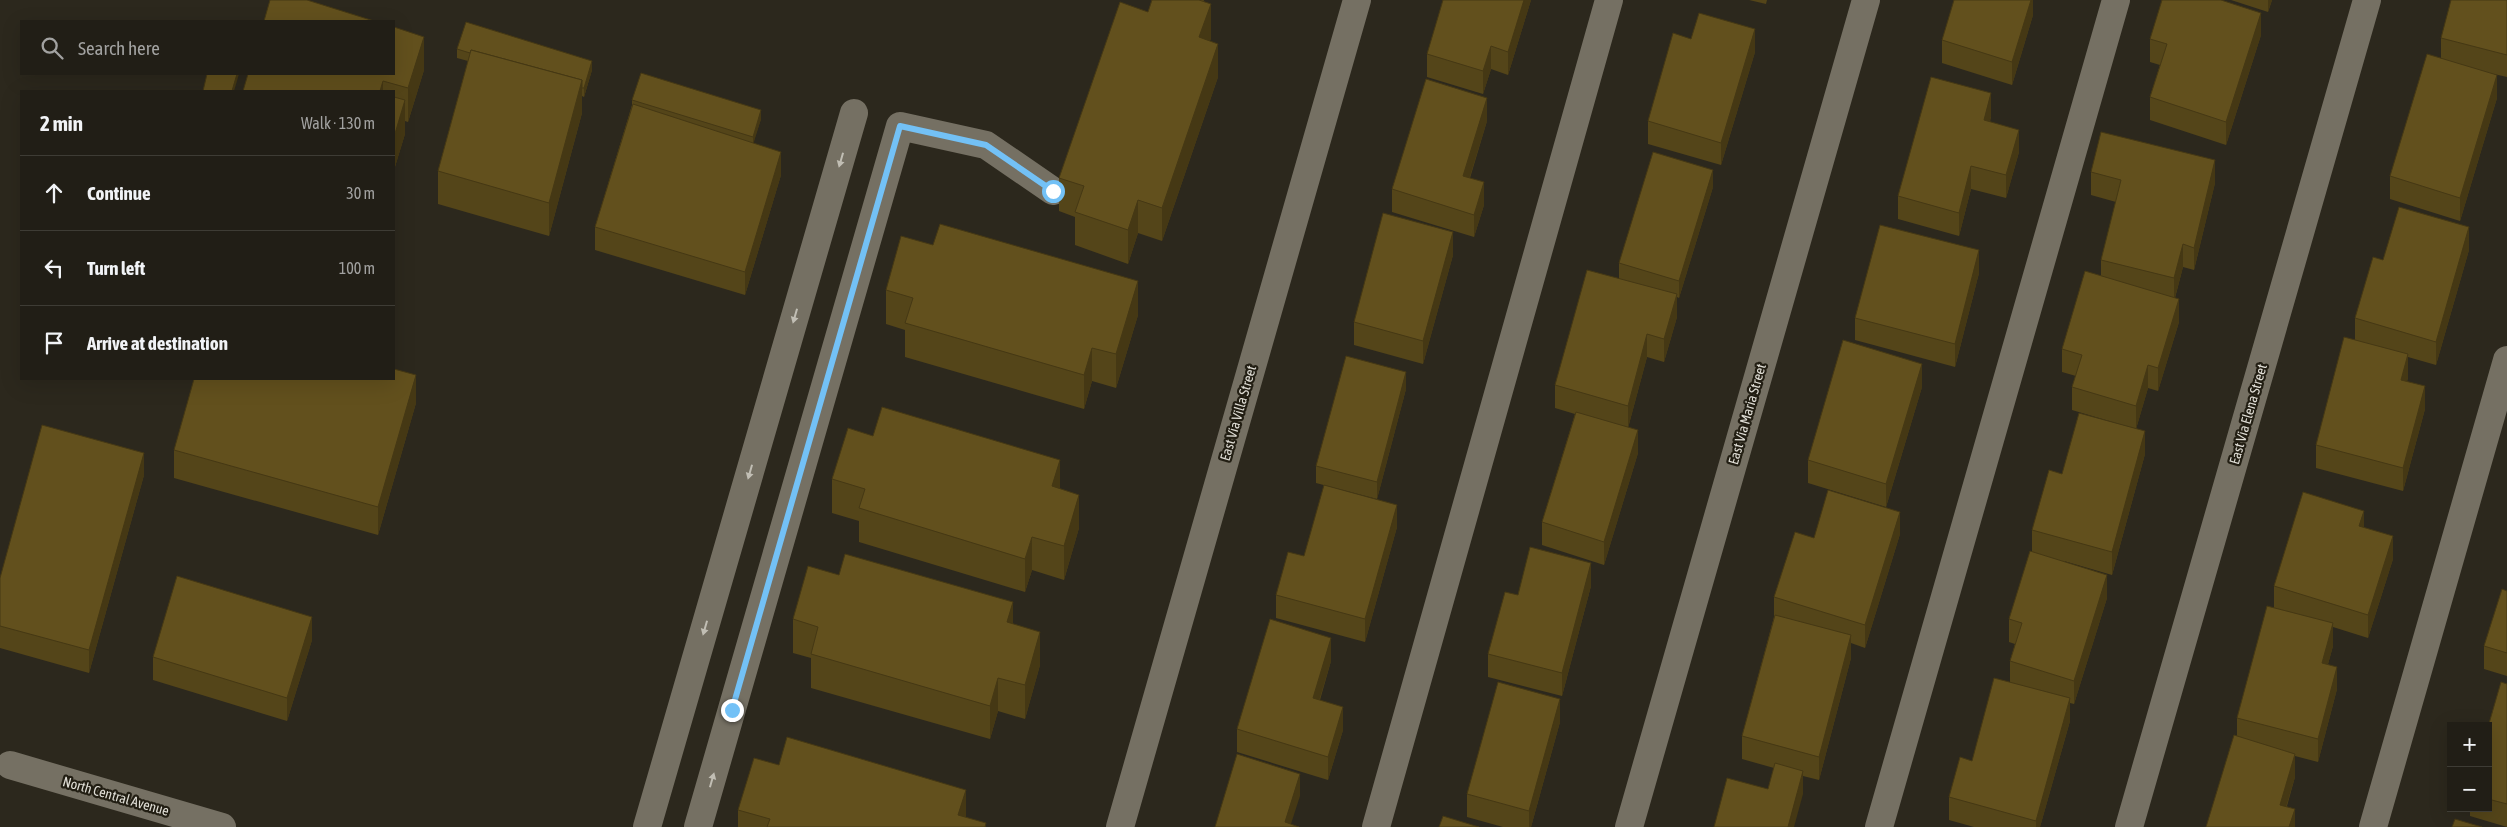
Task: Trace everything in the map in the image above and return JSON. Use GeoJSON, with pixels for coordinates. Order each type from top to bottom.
{"type":"FeatureCollection","features":[{"type":"Feature","properties":{"kind":"street","name":"East Via Villa Street"},"geometry":{"type":"LineString","coordinates":[[1120,827],[1357,0]]}},
{"type":"Feature","properties":{"kind":"street"},"geometry":{"type":"LineString","coordinates":[[1376,827],[1609,0]]}},
{"type":"Feature","properties":{"kind":"street","name":"East Via Maria Street"},"geometry":{"type":"LineString","coordinates":[[1629,827],[1866,0]]}},
{"type":"Feature","properties":{"kind":"street"},"geometry":{"type":"LineString","coordinates":[[1879,827],[2116,0]]}},
{"type":"Feature","properties":{"kind":"street","name":"East Via Elena Street"},"geometry":{"type":"LineString","coordinates":[[2129,827],[2367,0]]}},
{"type":"Feature","properties":{"kind":"street"},"geometry":{"type":"LineString","coordinates":[[652,826],[854,113]]}},
{"type":"Feature","properties":{"kind":"street"},"geometry":{"type":"LineString","coordinates":[[698,827],[900,126],[986,145],[1053,191]]}},
{"type":"Feature","properties":{"kind":"street"},"geometry":{"type":"LineString","coordinates":[[2373,827],[2507,360]]}},
{"type":"Feature","properties":{"kind":"street","name":"North Central Avenue"},"geometry":{"type":"LineString","coordinates":[[10,765],[222,827]]}},
{"type":"Feature","properties":{"kind":"building"},"geometry":{"type":"Polygon","coordinates":[[[270,0],[307,0],[371,20],[264,20],[270,0]]]}},
{"type":"Feature","properties":{"kind":"building"},"geometry":{"type":"Polygon","coordinates":[[[1152,0],[1199,0],[1211,4],[1199,37],[1218,44],[1162,208],[1138,200],[1128,230],[1075,212],[1084,186],[1059,178],[1120,2],[1148,12],[1152,0]]]}},
{"type":"Feature","properties":{"kind":"building"},"geometry":{"type":"Polygon","coordinates":[[[1443,0],[1524,0],[1508,52],[1491,46],[1483,71],[1427,54],[1443,0]]]}},
{"type":"Feature","properties":{"kind":"building"},"geometry":{"type":"Polygon","coordinates":[[[1954,0],[2031,0],[2012,62],[1942,40],[1954,0]]]}},
{"type":"Feature","properties":{"kind":"building"},"geometry":{"type":"Polygon","coordinates":[[[2162,0],[2221,0],[2261,13],[2226,122],[2150,97],[2167,44],[2150,39],[2162,0]]]}},
{"type":"Feature","properties":{"kind":"building"},"geometry":{"type":"Polygon","coordinates":[[[2451,0],[2507,0],[2507,55],[2441,38],[2451,0]]]}},
{"type":"Feature","properties":{"kind":"building"},"geometry":{"type":"Polygon","coordinates":[[[1699,13],[1755,29],[1721,143],[1648,121],[1673,33],[1691,39],[1699,13]]]}},
{"type":"Feature","properties":{"kind":"building"},"geometry":{"type":"Polygon","coordinates":[[[466,22],[592,61],[584,88],[582,88],[582,80],[471,50],[470,53],[457,49],[466,22]]]}},
{"type":"Feature","properties":{"kind":"building"},"geometry":{"type":"Polygon","coordinates":[[[395,27],[424,37],[408,88],[383,81],[380,90],[243,90],[248,75],[395,75],[395,27]]]}},
{"type":"Feature","properties":{"kind":"building"},"geometry":{"type":"Polygon","coordinates":[[[471,50],[582,80],[549,203],[438,171],[471,50]]]}},
{"type":"Feature","properties":{"kind":"building"},"geometry":{"type":"Polygon","coordinates":[[[2427,54],[2497,75],[2460,198],[2390,176],[2427,54]]]}},
{"type":"Feature","properties":{"kind":"building"},"geometry":{"type":"Polygon","coordinates":[[[641,73],[761,110],[753,137],[632,100],[641,73]]]}},
{"type":"Feature","properties":{"kind":"building"},"geometry":{"type":"Polygon","coordinates":[[[207,75],[237,75],[232,90],[203,90],[207,75]]]}},
{"type":"Feature","properties":{"kind":"building"},"geometry":{"type":"Polygon","coordinates":[[[1931,77],[1991,93],[1984,120],[2019,130],[2006,175],[1971,166],[1959,213],[1898,196],[1931,77]]]}},
{"type":"Feature","properties":{"kind":"building"},"geometry":{"type":"Polygon","coordinates":[[[1426,79],[1487,98],[1463,176],[1484,182],[1474,215],[1392,189],[1426,79]]]}},
{"type":"Feature","properties":{"kind":"building"},"geometry":{"type":"Polygon","coordinates":[[[395,97],[405,100],[395,134],[395,97]]]}},
{"type":"Feature","properties":{"kind":"building"},"geometry":{"type":"Polygon","coordinates":[[[633,104],[781,152],[745,272],[595,227],[633,104]]]}},
{"type":"Feature","properties":{"kind":"building"},"geometry":{"type":"Polygon","coordinates":[[[2101,132],[2215,160],[2194,248],[2183,244],[2174,278],[2101,260],[2121,180],[2091,172],[2101,132]]]}},
{"type":"Feature","properties":{"kind":"building"},"geometry":{"type":"Polygon","coordinates":[[[1653,152],[1713,170],[1679,281],[1619,263],[1653,152]]]}},
{"type":"Feature","properties":{"kind":"building"},"geometry":{"type":"Polygon","coordinates":[[[2399,207],[2469,227],[2436,342],[2355,318],[2373,257],[2383,260],[2399,207]]]}},
{"type":"Feature","properties":{"kind":"building"},"geometry":{"type":"Polygon","coordinates":[[[1383,213],[1453,232],[1423,341],[1354,322],[1383,213]]]}},
{"type":"Feature","properties":{"kind":"building"},"geometry":{"type":"Polygon","coordinates":[[[940,224],[1138,281],[1116,354],[1092,348],[1084,375],[905,323],[913,298],[886,290],[901,236],[933,245],[940,224]]]}},
{"type":"Feature","properties":{"kind":"building"},"geometry":{"type":"Polygon","coordinates":[[[1880,225],[1979,250],[1955,344],[1855,318],[1880,225]]]}},
{"type":"Feature","properties":{"kind":"building"},"geometry":{"type":"Polygon","coordinates":[[[1587,270],[1677,294],[1664,339],[1647,334],[1628,406],[1555,385],[1587,270]]]}},
{"type":"Feature","properties":{"kind":"building"},"geometry":{"type":"Polygon","coordinates":[[[2085,271],[2179,299],[2158,368],[2148,365],[2136,406],[2072,387],[2082,355],[2062,349],[2085,271]]]}},
{"type":"Feature","properties":{"kind":"building"},"geometry":{"type":"Polygon","coordinates":[[[2344,337],[2408,354],[2401,380],[2425,386],[2403,468],[2316,445],[2344,337]]]}},
{"type":"Feature","properties":{"kind":"building"},"geometry":{"type":"Polygon","coordinates":[[[1843,340],[1922,364],[1886,484],[1808,460],[1843,340]]]}},
{"type":"Feature","properties":{"kind":"building"},"geometry":{"type":"Polygon","coordinates":[[[1346,356],[1406,372],[1377,482],[1316,466],[1346,356]]]}},
{"type":"Feature","properties":{"kind":"building"},"geometry":{"type":"Polygon","coordinates":[[[395,369],[416,375],[378,507],[174,450],[194,380],[395,380],[395,369]]]}},
{"type":"Feature","properties":{"kind":"building"},"geometry":{"type":"Polygon","coordinates":[[[882,407],[1060,460],[1052,486],[1079,495],[1064,546],[1032,537],[1025,559],[859,508],[865,489],[832,479],[848,428],[873,436],[882,407]]]}},
{"type":"Feature","properties":{"kind":"building"},"geometry":{"type":"Polygon","coordinates":[[[1576,412],[1638,430],[1604,542],[1542,522],[1576,412]]]}},
{"type":"Feature","properties":{"kind":"building"},"geometry":{"type":"Polygon","coordinates":[[[2079,413],[2145,431],[2112,552],[2032,530],[2049,470],[2062,474],[2079,413]]]}},
{"type":"Feature","properties":{"kind":"building"},"geometry":{"type":"Polygon","coordinates":[[[42,425],[144,453],[89,650],[0,626],[0,578],[42,425]]]}},
{"type":"Feature","properties":{"kind":"building"},"geometry":{"type":"Polygon","coordinates":[[[1324,485],[1397,505],[1365,619],[1276,595],[1288,552],[1304,556],[1324,485]]]}},
{"type":"Feature","properties":{"kind":"building"},"geometry":{"type":"Polygon","coordinates":[[[1828,490],[1900,512],[1865,625],[1774,597],[1795,532],[1814,538],[1828,490]]]}},
{"type":"Feature","properties":{"kind":"building"},"geometry":{"type":"Polygon","coordinates":[[[2303,492],[2364,511],[2359,526],[2393,536],[2368,615],[2274,586],[2303,492]]]}},
{"type":"Feature","properties":{"kind":"building"},"geometry":{"type":"Polygon","coordinates":[[[1530,547],[1591,563],[1562,673],[1488,654],[1505,592],[1518,595],[1530,547]]]}},
{"type":"Feature","properties":{"kind":"building"},"geometry":{"type":"Polygon","coordinates":[[[2030,551],[2107,575],[2074,681],[2010,661],[2022,623],[2009,619],[2030,551]]]}},
{"type":"Feature","properties":{"kind":"building"},"geometry":{"type":"Polygon","coordinates":[[[845,554],[1013,602],[1007,622],[1040,632],[1025,685],[998,678],[990,706],[811,654],[818,627],[793,619],[808,566],[839,575],[845,554]]]}},
{"type":"Feature","properties":{"kind":"building"},"geometry":{"type":"Polygon","coordinates":[[[177,576],[312,617],[287,698],[153,657],[177,576]]]}},
{"type":"Feature","properties":{"kind":"building"},"geometry":{"type":"Polygon","coordinates":[[[2502,589],[2507,591],[2507,653],[2484,646],[2502,589]]]}},
{"type":"Feature","properties":{"kind":"building"},"geometry":{"type":"Polygon","coordinates":[[[2267,606],[2333,623],[2322,663],[2337,667],[2318,739],[2237,718],[2267,606]]]}},
{"type":"Feature","properties":{"kind":"building"},"geometry":{"type":"Polygon","coordinates":[[[1775,615],[1851,635],[1819,757],[1742,736],[1775,615]]]}},
{"type":"Feature","properties":{"kind":"building"},"geometry":{"type":"Polygon","coordinates":[[[1270,619],[1331,638],[1313,698],[1343,707],[1328,757],[1237,729],[1270,619]]]}},
{"type":"Feature","properties":{"kind":"building"},"geometry":{"type":"Polygon","coordinates":[[[1994,678],[2070,698],[2036,821],[1949,797],[1960,757],[1972,761],[1994,678]]]}},
{"type":"Feature","properties":{"kind":"building"},"geometry":{"type":"Polygon","coordinates":[[[1498,682],[1560,699],[1529,811],[1467,794],[1498,682]]]}},
{"type":"Feature","properties":{"kind":"building"},"geometry":{"type":"Polygon","coordinates":[[[2501,682],[2507,684],[2507,804],[2492,800],[2492,722],[2489,722],[2501,682]]]}},
{"type":"Feature","properties":{"kind":"building"},"geometry":{"type":"Polygon","coordinates":[[[2234,735],[2295,754],[2280,805],[2295,809],[2289,827],[2206,827],[2234,735]]]}},
{"type":"Feature","properties":{"kind":"building"},"geometry":{"type":"Polygon","coordinates":[[[787,737],[966,790],[958,815],[986,823],[985,827],[767,827],[770,819],[738,810],[754,758],[779,765],[787,737]]]}},
{"type":"Feature","properties":{"kind":"building"},"geometry":{"type":"Polygon","coordinates":[[[1237,754],[1300,774],[1285,822],[1299,827],[1215,827],[1237,754]]]}},
{"type":"Feature","properties":{"kind":"building"},"geometry":{"type":"Polygon","coordinates":[[[1775,763],[1803,771],[1788,827],[1714,827],[1727,778],[1768,789],[1775,763]]]}},
{"type":"Feature","properties":{"kind":"building"},"geometry":{"type":"Polygon","coordinates":[[[1443,816],[1479,827],[1439,827],[1443,816]]]}},
{"type":"Feature","properties":{"kind":"building"},"geometry":{"type":"Polygon","coordinates":[[[2455,819],[2482,827],[2452,827],[2455,819]]]}},
{"type":"Feature","properties":{"kind":"route"},"geometry":{"type":"LineString","coordinates":[[732,710],[900,126],[986,145],[1053,191]]}}]}
